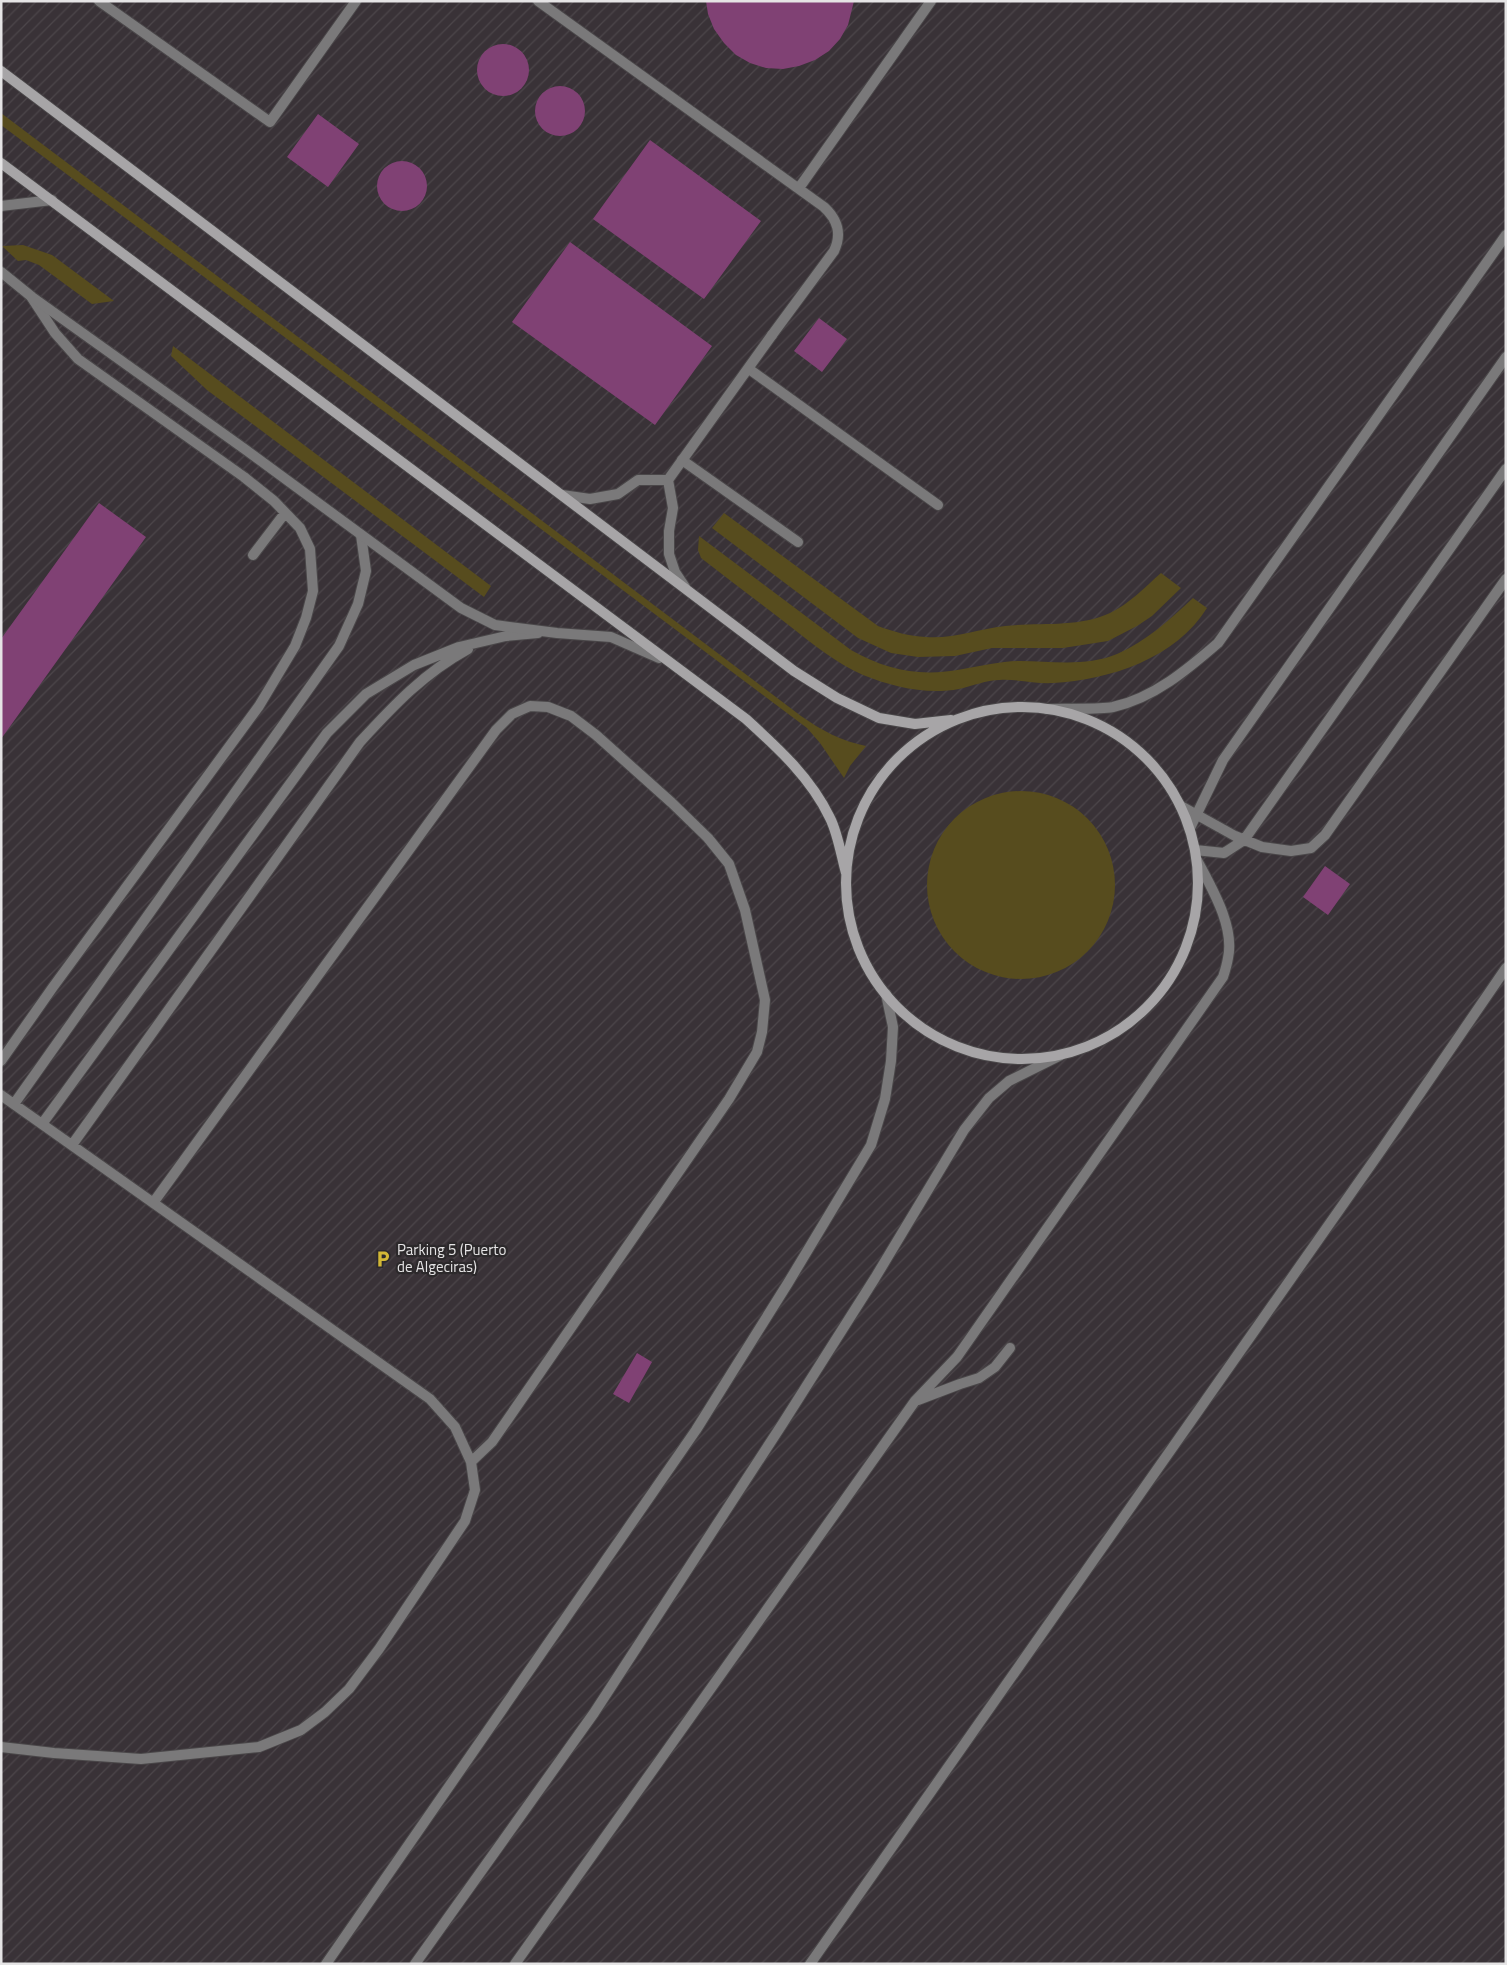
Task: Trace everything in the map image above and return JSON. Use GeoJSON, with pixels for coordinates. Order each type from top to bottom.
{"type":"FeatureCollection","features":[{"type":"Feature","properties":{"kind":"main road"},"geometry":{"type":"LineString","coordinates":[[1,71],[794,670],[837,698],[879,718],[915,724],[952,720],[983,711],[1015,707],[1047,708],[1086,719],[1109,729],[1136,748],[1159,771],[1177,798],[1190,828],[1196,855],[1198,892],[1194,924],[1184,955],[1167,984],[1146,1008],[1121,1029],[1093,1045],[1062,1054],[1030,1059],[997,1057],[965,1049],[929,1031],[908,1017],[886,994],[867,967],[855,937],[847,905],[846,873],[850,841],[861,810],[877,781],[898,757],[923,736],[952,720]]}},
{"type":"Feature","properties":{"kind":"main road"},"geometry":{"type":"LineString","coordinates":[[1,163],[746,719],[788,758],[812,789],[830,818],[846,873]]}},
{"type":"Feature","properties":{"kind":"street"},"geometry":{"type":"LineString","coordinates":[[99,1],[270,122],[356,1]]}},
{"type":"Feature","properties":{"kind":"street"},"geometry":{"type":"LineString","coordinates":[[538,1],[799,188],[832,214],[837,222],[838,242],[834,251],[668,480],[673,508],[670,554],[675,572],[686,588]]}},
{"type":"Feature","properties":{"kind":"street"},"geometry":{"type":"LineString","coordinates":[[799,188],[931,1]]}},
{"type":"Feature","properties":{"kind":"street"},"geometry":{"type":"LineString","coordinates":[[1,206],[52,200]]}},
{"type":"Feature","properties":{"kind":"street"},"geometry":{"type":"LineString","coordinates":[[1047,708],[1113,707],[1152,692],[1186,670],[1218,643],[1506,234]]}},
{"type":"Feature","properties":{"kind":"street"},"geometry":{"type":"LineString","coordinates":[[2,274],[238,444],[460,608],[479,619],[495,625],[543,632],[611,637],[643,649],[681,670]]}},
{"type":"Feature","properties":{"kind":"street"},"geometry":{"type":"LineString","coordinates":[[1,1061],[259,706],[295,646],[306,618],[313,591],[313,567],[310,549],[300,528],[274,501],[244,477],[78,359],[55,333],[32,297]]}},
{"type":"Feature","properties":{"kind":"street"},"geometry":{"type":"LineString","coordinates":[[1190,828],[1228,752],[1506,357]]}},
{"type":"Feature","properties":{"kind":"street"},"geometry":{"type":"LineString","coordinates":[[748,369],[938,505]]}},
{"type":"Feature","properties":{"kind":"street"},"geometry":{"type":"LineString","coordinates":[[682,460],[798,542]]}},
{"type":"Feature","properties":{"kind":"street"},"geometry":{"type":"LineString","coordinates":[[515,1964],[915,1401],[956,1357],[1223,977],[1229,956],[1229,935],[1216,896],[1196,855],[1224,853],[1244,840],[1506,469]]}},
{"type":"Feature","properties":{"kind":"street"},"geometry":{"type":"LineString","coordinates":[[562,495],[590,499],[618,494],[638,480],[668,480]]}},
{"type":"Feature","properties":{"kind":"street"},"geometry":{"type":"LineString","coordinates":[[253,555],[285,513]]}},
{"type":"Feature","properties":{"kind":"street"},"geometry":{"type":"LineString","coordinates":[[14,1104],[339,646],[358,604],[366,571],[361,535]]}},
{"type":"Feature","properties":{"kind":"street"},"geometry":{"type":"LineString","coordinates":[[1181,806],[1244,840],[1262,847],[1291,851],[1311,848],[1326,835],[1506,580]]}},
{"type":"Feature","properties":{"kind":"street"},"geometry":{"type":"LineString","coordinates":[[42,1124],[327,733],[366,694],[414,665],[459,647],[506,636],[543,632]]}},
{"type":"Feature","properties":{"kind":"street"},"geometry":{"type":"LineString","coordinates":[[72,1145],[360,742],[417,683],[440,666],[482,642]]}},
{"type":"Feature","properties":{"kind":"street"},"geometry":{"type":"LineString","coordinates":[[153,1203],[496,730],[512,714],[530,706],[548,707],[572,716],[596,735],[672,803],[708,838],[729,864],[745,910],[765,1000],[762,1032],[757,1052],[729,1099],[492,1442],[471,1462]]}},
{"type":"Feature","properties":{"kind":"street"},"geometry":{"type":"LineString","coordinates":[[810,1964],[1382,1149],[1506,968]]}},
{"type":"Feature","properties":{"kind":"street"},"geometry":{"type":"LineString","coordinates":[[326,1964],[696,1430],[872,1145],[885,1099],[891,1061],[893,1027],[886,994]]}},
{"type":"Feature","properties":{"kind":"street"},"geometry":{"type":"LineString","coordinates":[[415,1964],[594,1713],[784,1424],[964,1130],[989,1098],[1009,1081],[1062,1054]]}},
{"type":"Feature","properties":{"kind":"street"},"geometry":{"type":"LineString","coordinates":[[1,1095],[430,1399],[455,1427],[471,1462],[475,1490],[465,1521],[379,1649],[349,1689],[325,1712],[300,1730],[259,1747],[141,1759],[54,1754],[1,1747]]}},
{"type":"Feature","properties":{"kind":"street"},"geometry":{"type":"LineString","coordinates":[[915,1401],[979,1378],[995,1367],[1010,1348]]}},
{"type":"Feature","properties":{"kind":"shaded area"},"geometry":{"type":"Polygon","coordinates":[[[1,1],[1506,1],[1506,1964],[1,1964],[1,1]]]}},
{"type":"Feature","properties":{"kind":"shaded area"},"geometry":{"type":"Polygon","coordinates":[[[1,113],[801,716],[832,734],[866,746],[850,766],[844,778],[820,743],[807,728],[1,125],[1,113]]]}},
{"type":"Feature","properties":{"kind":"shaded area"},"geometry":{"type":"Polygon","coordinates":[[[23,245],[52,255],[114,301],[92,304],[39,265],[26,260],[18,261],[2,246],[23,245]]]}},
{"type":"Feature","properties":{"kind":"shaded area"},"geometry":{"type":"Polygon","coordinates":[[[173,346],[491,586],[484,597],[207,390],[171,356],[173,346]]]}},
{"type":"Feature","properties":{"kind":"shaded area"},"geometry":{"type":"Polygon","coordinates":[[[724,513],[878,626],[914,636],[946,637],[995,627],[1072,623],[1098,618],[1124,605],[1161,573],[1181,588],[1152,616],[1108,641],[1063,648],[992,648],[955,656],[918,657],[891,653],[858,638],[712,528],[724,513]]]}},
{"type":"Feature","properties":{"kind":"shaded area"},"geometry":{"type":"Polygon","coordinates":[[[699,536],[851,650],[878,663],[919,672],[948,671],[1013,661],[1093,661],[1117,654],[1138,643],[1193,598],[1207,608],[1194,625],[1160,653],[1119,671],[1097,677],[1053,683],[1000,680],[947,691],[910,689],[863,675],[826,653],[701,558],[698,550],[699,536]]]}},
{"type":"Feature","properties":{"kind":"shaded area"},"geometry":{"type":"Polygon","coordinates":[[[1030,791],[1057,798],[1088,818],[1108,849],[1114,867],[1114,903],[1108,921],[1088,952],[1057,972],[1039,978],[1012,979],[1003,978],[977,968],[961,958],[948,945],[934,921],[928,903],[927,876],[928,867],[938,841],[948,825],[961,812],[985,798],[1003,792],[1030,791]]]}},
{"type":"Feature","properties":{"kind":"building"},"geometry":{"type":"Polygon","coordinates":[[[706,1],[854,1],[848,25],[840,39],[829,51],[815,60],[783,69],[766,68],[750,63],[736,55],[714,29],[708,14],[706,1]]]}},
{"type":"Feature","properties":{"kind":"building"},"geometry":{"type":"Polygon","coordinates":[[[503,44],[513,46],[521,52],[527,60],[529,70],[527,80],[521,88],[513,94],[503,96],[493,94],[485,88],[479,80],[477,70],[479,60],[485,52],[493,46],[503,44]]]}},
{"type":"Feature","properties":{"kind":"building"},"geometry":{"type":"Polygon","coordinates":[[[555,86],[565,86],[578,93],[585,106],[585,116],[578,129],[565,136],[555,136],[546,132],[539,125],[535,116],[535,106],[539,97],[546,90],[555,86]]]}},
{"type":"Feature","properties":{"kind":"building"},"geometry":{"type":"Polygon","coordinates":[[[318,114],[359,144],[328,187],[287,157],[318,114]]]}},
{"type":"Feature","properties":{"kind":"building"},"geometry":{"type":"Polygon","coordinates":[[[650,140],[761,221],[704,299],[593,219],[650,140]]]}},
{"type":"Feature","properties":{"kind":"building"},"geometry":{"type":"Polygon","coordinates":[[[397,161],[407,161],[420,168],[427,181],[427,191],[420,204],[407,211],[397,211],[388,207],[381,200],[377,191],[377,181],[381,172],[388,165],[397,161]]]}},
{"type":"Feature","properties":{"kind":"building"},"geometry":{"type":"Polygon","coordinates":[[[570,242],[712,346],[655,425],[512,322],[570,242]]]}},
{"type":"Feature","properties":{"kind":"building"},"geometry":{"type":"Polygon","coordinates":[[[819,318],[847,339],[822,372],[794,351],[819,318]]]}},
{"type":"Feature","properties":{"kind":"building"},"geometry":{"type":"Polygon","coordinates":[[[99,503],[146,537],[1,739],[1,639],[99,503]]]}},
{"type":"Feature","properties":{"kind":"building"},"geometry":{"type":"Polygon","coordinates":[[[1325,866],[1350,884],[1328,915],[1303,897],[1325,866]]]}},
{"type":"Feature","properties":{"kind":"building"},"geometry":{"type":"Polygon","coordinates":[[[637,1353],[652,1362],[629,1403],[613,1394],[637,1353]]]}},
{"type":"Feature","properties":{"kind":"place","name":"Parking 5 (Puerto de Algeciras)"},"geometry":{"type":"Point","coordinates":[383,1259]}}]}
